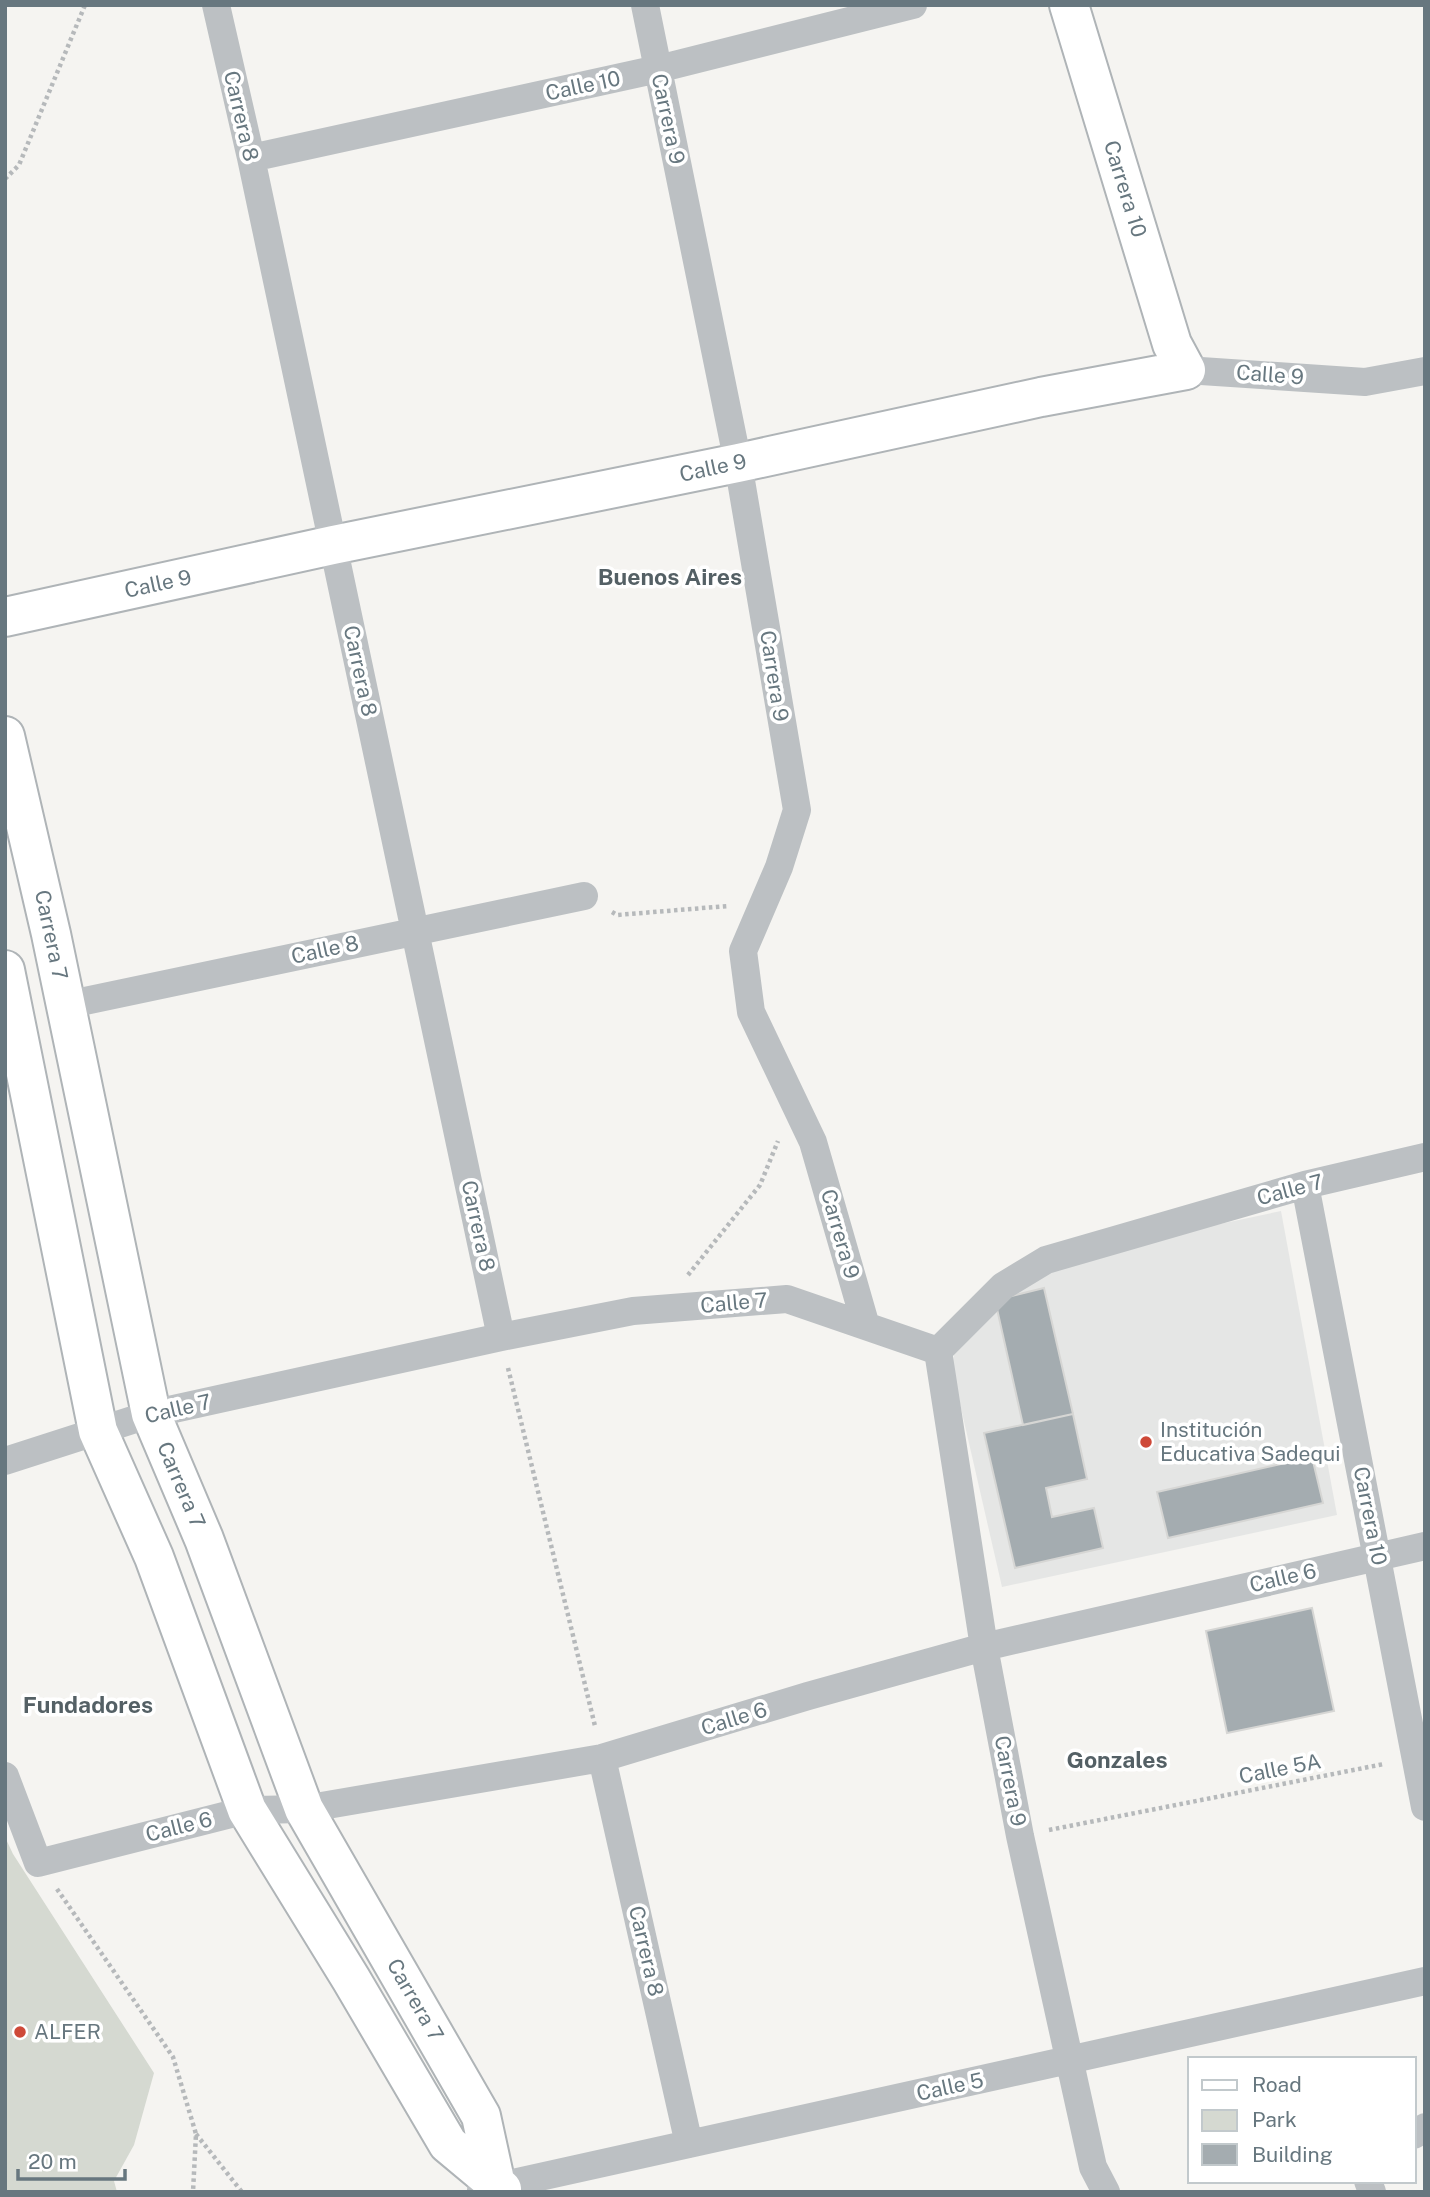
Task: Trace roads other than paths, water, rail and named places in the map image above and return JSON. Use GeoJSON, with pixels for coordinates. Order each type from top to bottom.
{"type":"FeatureCollection","features":[{"type":"Feature","properties":{"kind":"main road","name":"Carrera 10"},"geometry":{"type":"LineString","coordinates":[[1069,5],[1172,344],[1186,370]]}},
{"type":"Feature","properties":{"kind":"main road","name":"Calle 9"},"geometry":{"type":"LineString","coordinates":[[5,617],[332,545],[738,463],[1041,397],[1186,370]]}},
{"type":"Feature","properties":{"kind":"main road","name":"Carrera 7"},"geometry":{"type":"LineString","coordinates":[[5,736],[66,1004],[151,1414],[204,1539],[304,1809],[481,2116],[492,2190]]}},
{"type":"Feature","properties":{"kind":"main road"},"geometry":{"type":"LineString","coordinates":[[7,989],[98,1431],[155,1557],[247,1810],[448,2144],[492,2190]]}},
{"type":"Feature","properties":{"kind":"street","name":"Carrera 8"},"geometry":{"type":"LineString","coordinates":[[216,5],[251,158],[501,1337]]}},
{"type":"Feature","properties":{"kind":"street","name":"Carrera 9"},"geometry":{"type":"LineString","coordinates":[[645,5],[738,463],[797,810],[779,867],[743,951],[751,1012],[813,1142],[866,1326]]}},
{"type":"Feature","properties":{"kind":"street","name":"Calle 10"},"geometry":{"type":"LineString","coordinates":[[251,158],[658,69],[913,5]]}},
{"type":"Feature","properties":{"kind":"street","name":"Calle 9"},"geometry":{"type":"LineString","coordinates":[[1186,370],[1365,382],[1425,371]]}},
{"type":"Feature","properties":{"kind":"street","name":"Calle 8"},"geometry":{"type":"LineString","coordinates":[[66,1004],[584,896]]}},
{"type":"Feature","properties":{"kind":"street","name":"Calle 7"},"geometry":{"type":"LineString","coordinates":[[5,1461],[151,1414],[501,1337],[634,1311],[788,1298],[938,1351],[1003,1286],[1046,1260],[1305,1185],[1425,1157]]}},
{"type":"Feature","properties":{"kind":"street","name":"Carrera 10"},"geometry":{"type":"LineString","coordinates":[[1305,1185],[1425,1807]]}},
{"type":"Feature","properties":{"kind":"street","name":"Carrera 9"},"geometry":{"type":"LineString","coordinates":[[938,1351],[984,1647],[1020,1836],[1093,2167],[1107,2192]]}},
{"type":"Feature","properties":{"kind":"street","name":"Calle 6"},"geometry":{"type":"LineString","coordinates":[[5,1776],[38,1863],[247,1810],[304,1809],[603,1758],[808,1696],[984,1647],[1425,1546]]}},
{"type":"Feature","properties":{"kind":"street","name":"Carrera 8"},"geometry":{"type":"LineString","coordinates":[[603,1758],[689,2144]]}},
{"type":"Feature","properties":{"kind":"street","name":"Calle 5"},"geometry":{"type":"LineString","coordinates":[[492,2190],[1425,1982]]}},
{"type":"Feature","properties":{"kind":"place","name":"Institución Educativa Sadequi"},"geometry":{"type":"Point","coordinates":[1146,1442]}},
{"type":"Feature","properties":{"kind":"place","name":"ALFER"},"geometry":{"type":"Point","coordinates":[20,2032]}},
{"type":"Feature","properties":{"kind":"district","name":"Buenos Aires"},"geometry":{"type":"Point","coordinates":[670,577]}},
{"type":"Feature","properties":{"kind":"district","name":"Fundadores"},"geometry":{"type":"Point","coordinates":[88,1705]}},
{"type":"Feature","properties":{"kind":"district","name":"Gonzales"},"geometry":{"type":"Point","coordinates":[1117,1760]}}]}
